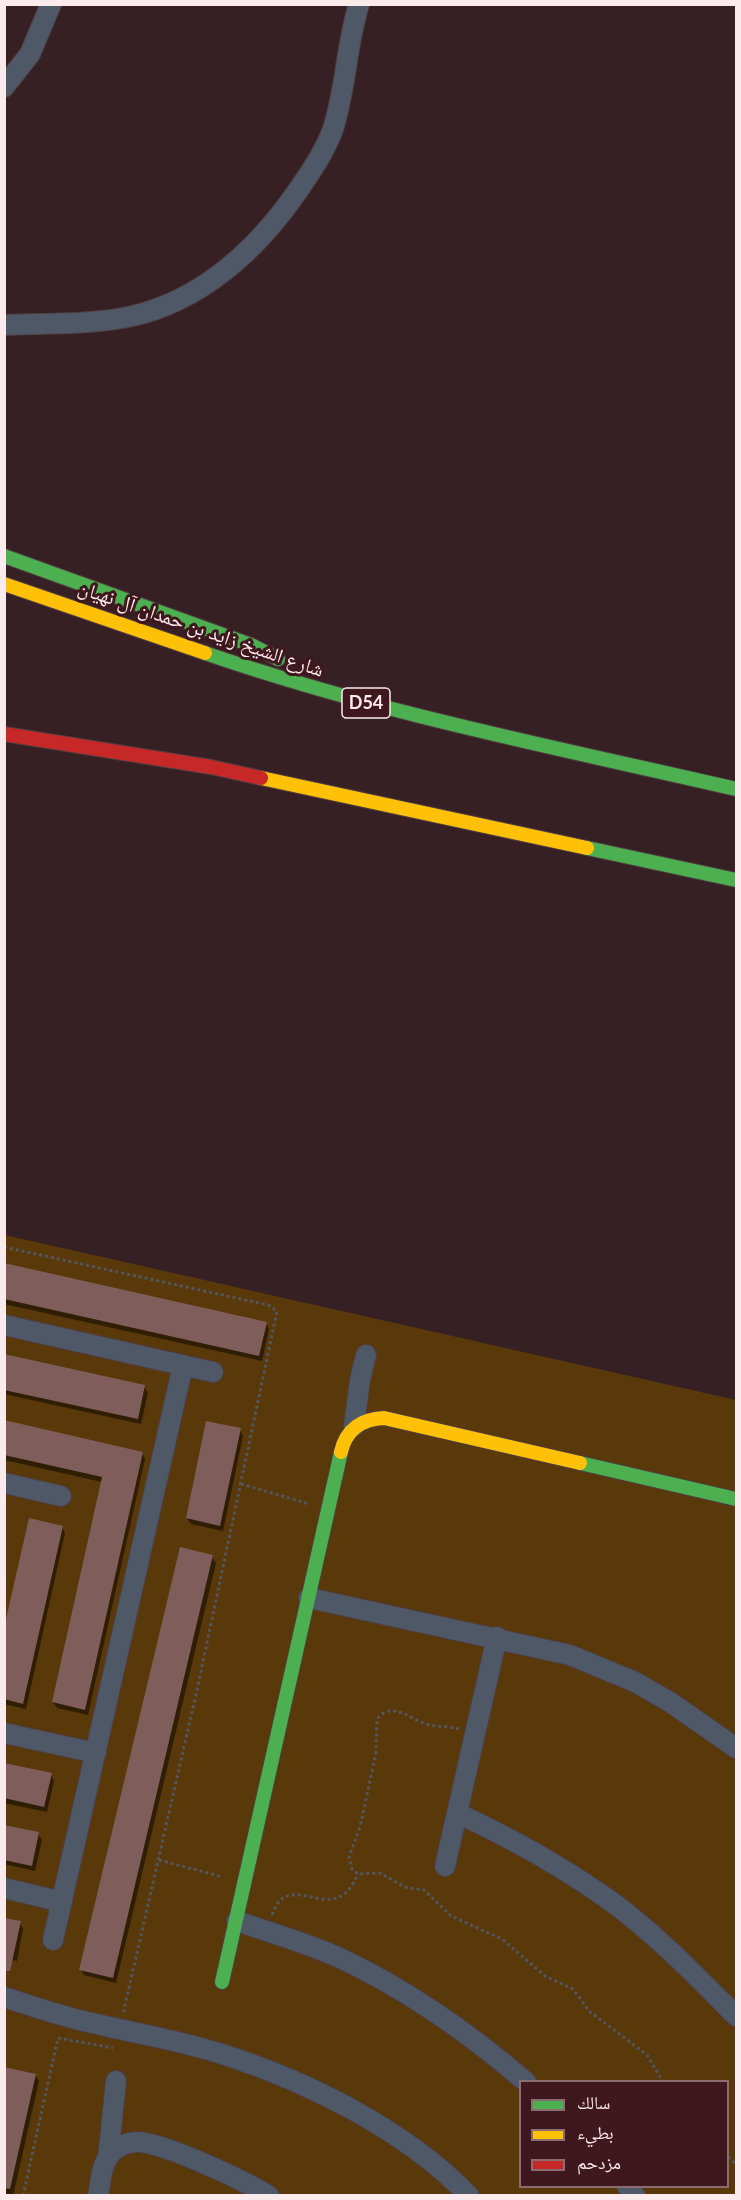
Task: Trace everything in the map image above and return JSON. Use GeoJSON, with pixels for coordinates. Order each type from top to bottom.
{"type":"FeatureCollection","features":[{"type":"Feature","properties":{"kind":"main road"},"geometry":{"type":"LineString","coordinates":[[4,556],[251,645],[287,666],[308,687]]}},
{"type":"Feature","properties":{"kind":"main road","name":"شارع الشيخ زايد بن حمدان آل نهيان"},"geometry":{"type":"LineString","coordinates":[[4,584],[308,687],[462,726],[736,789]]}},
{"type":"Feature","properties":{"kind":"main road"},"geometry":{"type":"LineString","coordinates":[[4,734],[211,767],[736,880]]}},
{"type":"Feature","properties":{"kind":"main road"},"geometry":{"type":"LineString","coordinates":[[694,779],[736,780]]}},
{"type":"Feature","properties":{"kind":"main road"},"geometry":{"type":"LineString","coordinates":[[222,1982],[342,1446],[354,1426],[368,1419],[384,1418],[736,1498]]}},
{"type":"Feature","properties":{"kind":"street"},"geometry":{"type":"LineString","coordinates":[[4,87],[30,54],[51,4]]}},
{"type":"Feature","properties":{"kind":"street"},"geometry":{"type":"LineString","coordinates":[[4,325],[107,320],[148,311],[187,295],[242,256],[280,216],[325,148],[337,114],[349,42],[359,4]]}},
{"type":"Feature","properties":{"kind":"street"},"geometry":{"type":"LineString","coordinates":[[4,1325],[213,1372]]}},
{"type":"Feature","properties":{"kind":"street"},"geometry":{"type":"LineString","coordinates":[[354,1426],[356,1403],[366,1355]]}},
{"type":"Feature","properties":{"kind":"street"},"geometry":{"type":"LineString","coordinates":[[53,1940],[183,1365]]}},
{"type":"Feature","properties":{"kind":"street"},"geometry":{"type":"LineString","coordinates":[[4,1483],[61,1496]]}},
{"type":"Feature","properties":{"kind":"street"},"geometry":{"type":"LineString","coordinates":[[309,1598],[570,1655],[605,1668],[670,1702],[736,1748]]}},
{"type":"Feature","properties":{"kind":"street"},"geometry":{"type":"LineString","coordinates":[[445,1866],[496,1637]]}},
{"type":"Feature","properties":{"kind":"street"},"geometry":{"type":"LineString","coordinates":[[4,1733],[96,1753]]}},
{"type":"Feature","properties":{"kind":"street"},"geometry":{"type":"LineString","coordinates":[[457,1813],[511,1838],[613,1902],[697,1976],[736,2016]]}},
{"type":"Feature","properties":{"kind":"street"},"geometry":{"type":"LineString","coordinates":[[4,1888],[62,1902]]}},
{"type":"Feature","properties":{"kind":"street"},"geometry":{"type":"LineString","coordinates":[[237,1922],[338,1958],[379,1977],[444,2018],[523,2080]]}},
{"type":"Feature","properties":{"kind":"street"},"geometry":{"type":"LineString","coordinates":[[4,1997],[45,2011],[225,2055],[316,2091],[401,2140],[469,2196]]}},
{"type":"Feature","properties":{"kind":"street"},"geometry":{"type":"LineString","coordinates":[[4,2006],[45,2011]]}},
{"type":"Feature","properties":{"kind":"street"},"geometry":{"type":"LineString","coordinates":[[98,2196],[102,2169],[108,2158],[116,2081]]}},
{"type":"Feature","properties":{"kind":"street"},"geometry":{"type":"LineString","coordinates":[[108,2158],[127,2143],[145,2143],[215,2169],[269,2196]]}},
{"type":"Feature","properties":{"kind":"path"},"geometry":{"type":"LineString","coordinates":[[4,1247],[268,1305],[277,1311],[159,1860],[120,2030],[114,2048],[58,2038],[23,2196]]}},
{"type":"Feature","properties":{"kind":"path"},"geometry":{"type":"LineString","coordinates":[[241,1484],[328,1509]]}},
{"type":"Feature","properties":{"kind":"path"},"geometry":{"type":"LineString","coordinates":[[475,1734],[451,1727],[426,1724],[411,1715],[397,1712],[381,1715],[375,1724],[376,1753],[360,1827],[349,1857],[352,1869],[358,1874],[380,1873],[405,1887],[424,1890],[451,1916],[502,1939],[545,1976],[573,1989],[590,2011],[647,2055],[662,2080]]}},
{"type":"Feature","properties":{"kind":"path"},"geometry":{"type":"LineString","coordinates":[[159,1860],[245,1883]]}},
{"type":"Feature","properties":{"kind":"path"},"geometry":{"type":"LineString","coordinates":[[267,1931],[273,1911],[285,1897],[304,1894],[320,1899],[334,1899],[346,1892],[358,1874]]}},
{"type":"Feature","properties":{"kind":"shaded area"},"geometry":{"type":"Polygon","coordinates":[[[5,1235],[736,1400],[736,2195],[5,2196],[5,1235]]]}},
{"type":"Feature","properties":{"kind":"building"},"geometry":{"type":"Polygon","coordinates":[[[4,1263],[267,1322],[259,1356],[4,1299],[4,1263]]]}},
{"type":"Feature","properties":{"kind":"building"},"geometry":{"type":"Polygon","coordinates":[[[4,1354],[145,1385],[138,1419],[4,1390],[4,1354]]]}},
{"type":"Feature","properties":{"kind":"building"},"geometry":{"type":"Polygon","coordinates":[[[4,1420],[143,1452],[85,1710],[52,1702],[102,1477],[4,1455],[4,1420]]]}},
{"type":"Feature","properties":{"kind":"building"},"geometry":{"type":"Polygon","coordinates":[[[206,1421],[241,1428],[220,1526],[186,1518],[206,1421]]]}},
{"type":"Feature","properties":{"kind":"building"},"geometry":{"type":"Polygon","coordinates":[[[29,1518],[63,1526],[23,1704],[4,1699],[4,1628],[29,1518]]]}},
{"type":"Feature","properties":{"kind":"building"},"geometry":{"type":"Polygon","coordinates":[[[180,1547],[213,1555],[113,1978],[79,1970],[180,1547]]]}},
{"type":"Feature","properties":{"kind":"building"},"geometry":{"type":"Polygon","coordinates":[[[4,1763],[52,1773],[44,1807],[4,1798],[4,1763]]]}},
{"type":"Feature","properties":{"kind":"building"},"geometry":{"type":"Polygon","coordinates":[[[4,1825],[39,1832],[32,1866],[4,1860],[4,1825]]]}},
{"type":"Feature","properties":{"kind":"building"},"geometry":{"type":"Polygon","coordinates":[[[4,1918],[21,1921],[10,1971],[4,1971],[4,1918]]]}},
{"type":"Feature","properties":{"kind":"building"},"geometry":{"type":"Polygon","coordinates":[[[4,2067],[36,2074],[10,2189],[4,2188],[4,2067]]]}},
{"type":"Feature","properties":{"kind":"traffic: fast"},"geometry":{"type":"LineString","coordinates":[[4,556],[251,645],[278,659]]}},
{"type":"Feature","properties":{"kind":"traffic: fast"},"geometry":{"type":"LineString","coordinates":[[205,653],[402,712],[736,789]]}},
{"type":"Feature","properties":{"kind":"traffic: fast"},"geometry":{"type":"LineString","coordinates":[[587,848],[736,880]]}},
{"type":"Feature","properties":{"kind":"traffic: fast"},"geometry":{"type":"LineString","coordinates":[[222,1982],[341,1452]]}},
{"type":"Feature","properties":{"kind":"traffic: fast"},"geometry":{"type":"LineString","coordinates":[[580,1463],[736,1499]]}},
{"type":"Feature","properties":{"kind":"traffic: slow"},"geometry":{"type":"LineString","coordinates":[[4,584],[205,653]]}},
{"type":"Feature","properties":{"kind":"traffic: slow"},"geometry":{"type":"LineString","coordinates":[[261,778],[587,848]]}},
{"type":"Feature","properties":{"kind":"traffic: slow"},"geometry":{"type":"LineString","coordinates":[[341,1452],[347,1437],[356,1427],[369,1420],[384,1418],[580,1463]]}},
{"type":"Feature","properties":{"kind":"traffic: jam"},"geometry":{"type":"LineString","coordinates":[[4,734],[211,767],[261,778]]}}]}
